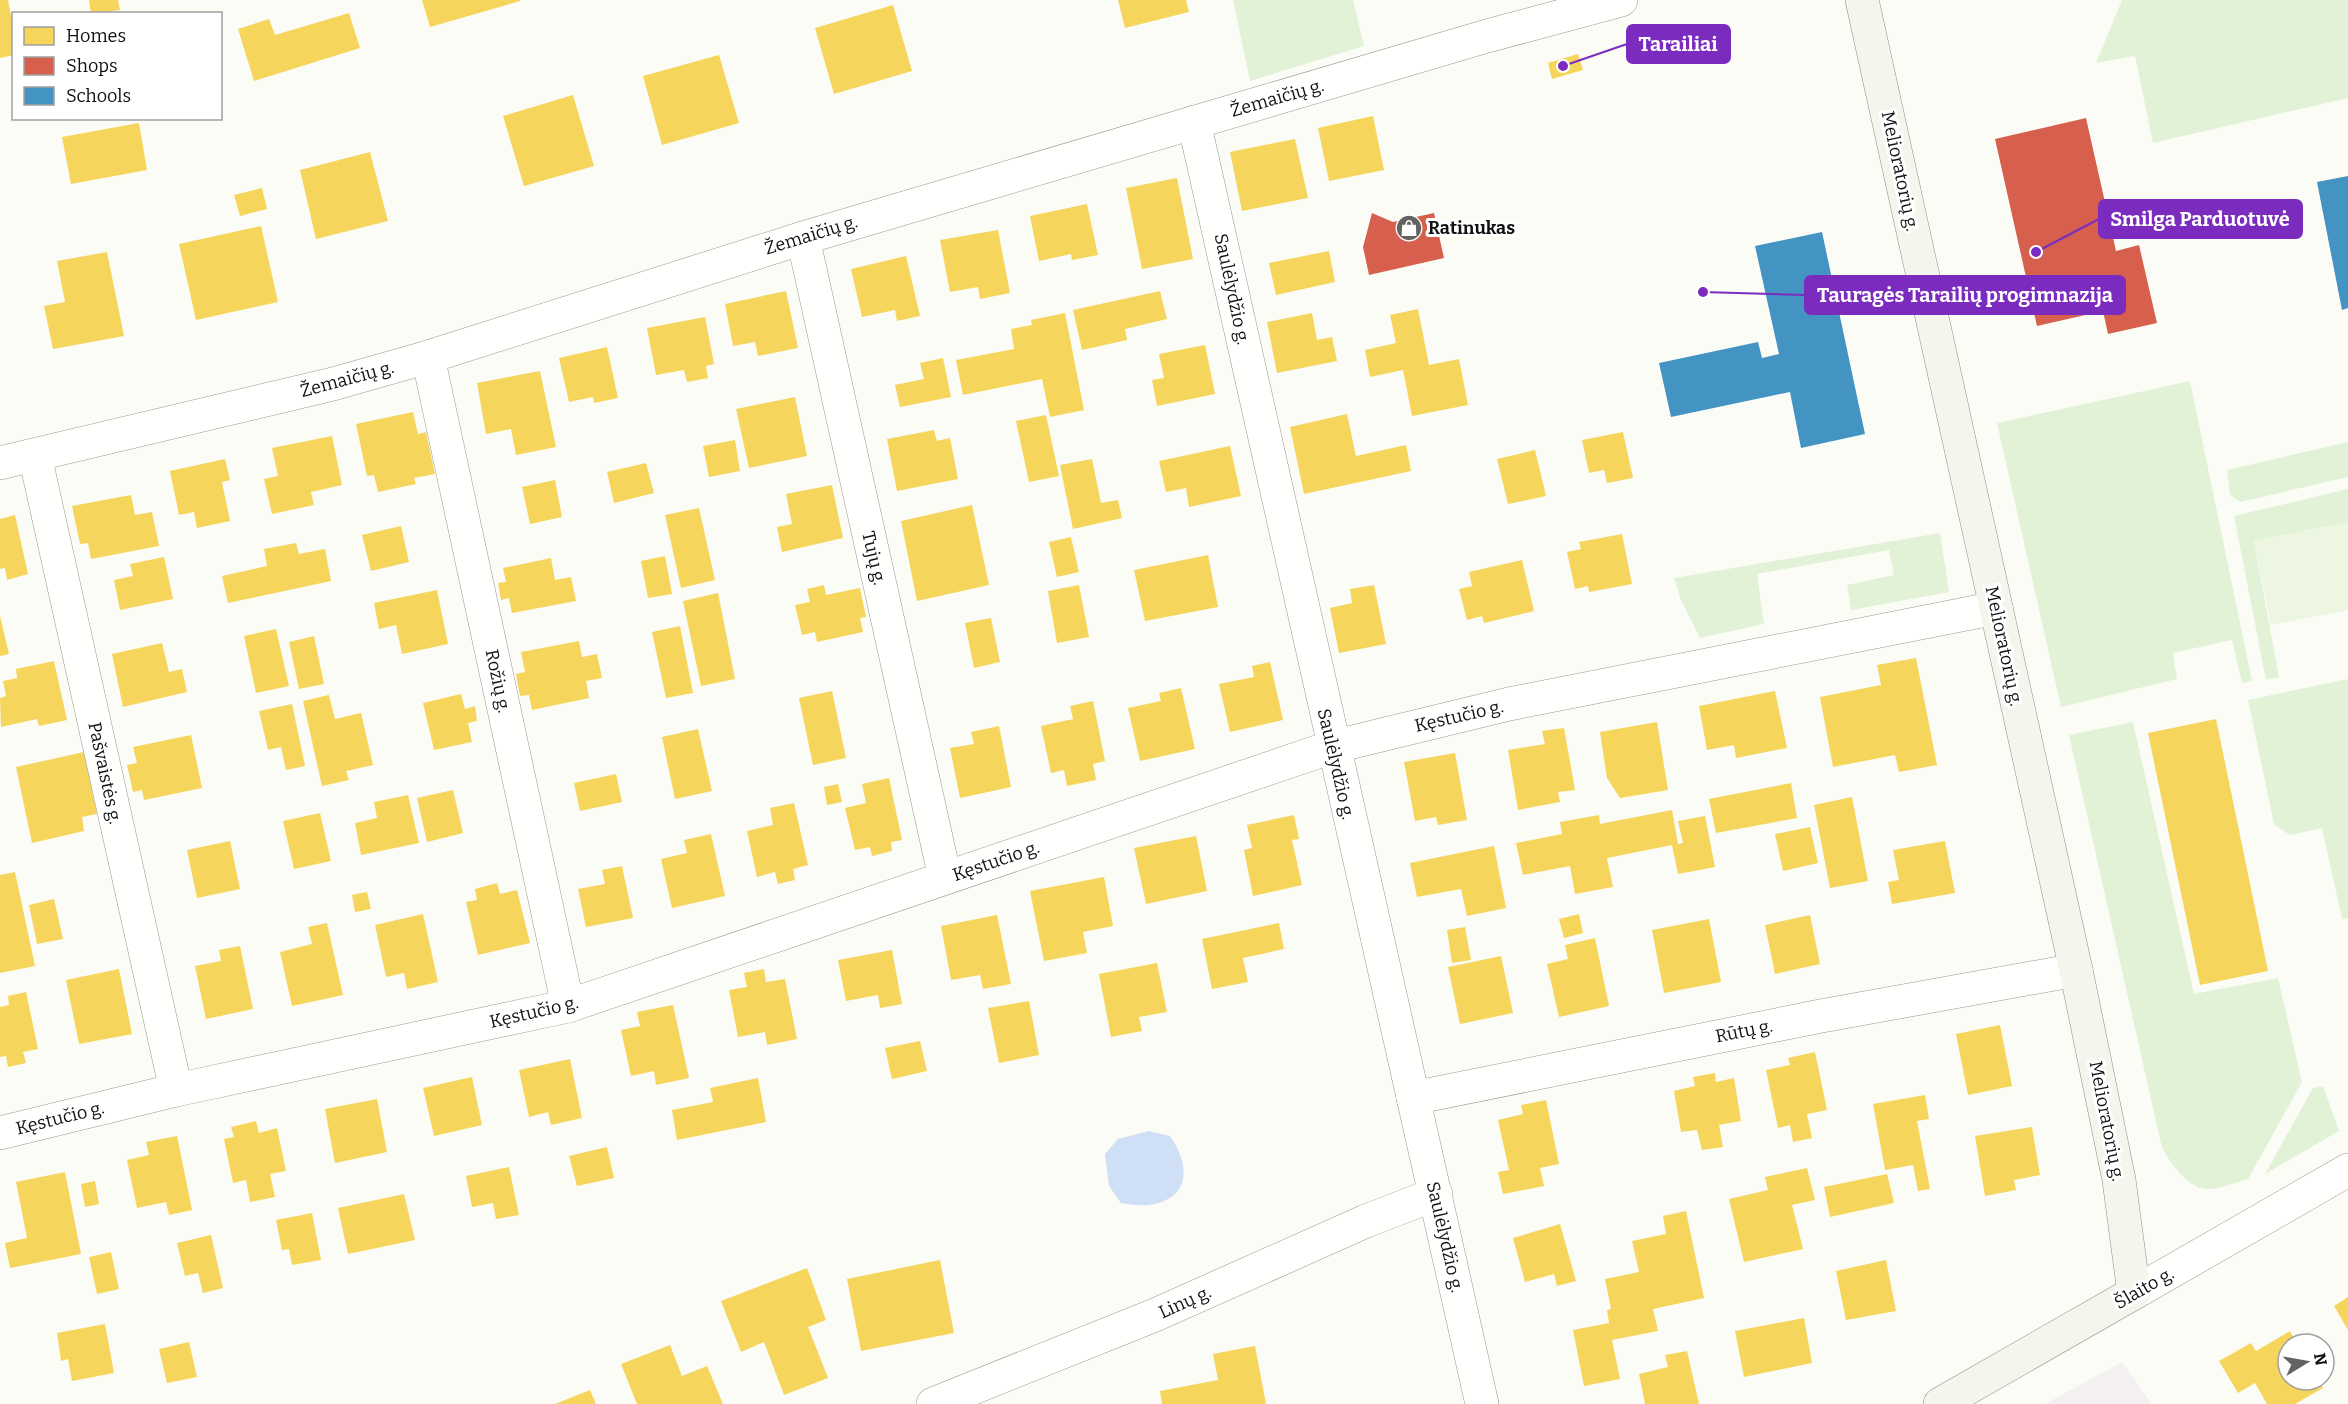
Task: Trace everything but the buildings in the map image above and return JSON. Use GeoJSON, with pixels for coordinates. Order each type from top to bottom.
{"type":"FeatureCollection","features":[{"type":"Feature","properties":{"kind":"main road","name":"Melioratorių g."},"geometry":{"type":"LineString","coordinates":[[1862,0],[2076,969],[2119,1180],[2134,1293]]}},
{"type":"Feature","properties":{"kind":"main road","name":"Šlaito g."},"geometry":{"type":"LineString","coordinates":[[1940,1404],[2134,1293]]}},
{"type":"Feature","properties":{"kind":"street","name":"Žemaičių g."},"geometry":{"type":"LineString","coordinates":[[10,455],[333,384],[428,357],[803,238],[1465,42],[1621,0]]}},
{"type":"Feature","properties":{"kind":"street","name":"Saulėlydžio g."},"geometry":{"type":"LineString","coordinates":[[1194,122],[1332,747],[1436,1194],[1472,1400]]}},
{"type":"Feature","properties":{"kind":"street","name":"Tujų g."},"geometry":{"type":"LineString","coordinates":[[803,238],[945,878]]}},
{"type":"Feature","properties":{"kind":"street","name":"Rožių g."},"geometry":{"type":"LineString","coordinates":[[428,357],[568,1006]]}},
{"type":"Feature","properties":{"kind":"street","name":"Pašvaistės g."},"geometry":{"type":"LineString","coordinates":[[10,455],[176,1090]]}},
{"type":"Feature","properties":{"kind":"street","name":"Kęstučio g."},"geometry":{"type":"LineString","coordinates":[[0,1133],[176,1090],[568,1006],[1332,747],[1509,704],[1996,608]]}},
{"type":"Feature","properties":{"kind":"street","name":"Rūtų g."},"geometry":{"type":"LineString","coordinates":[[1413,1098],[1821,1016],[2076,969]]}},
{"type":"Feature","properties":{"kind":"street","name":"Šlaito g."},"geometry":{"type":"LineString","coordinates":[[2134,1293],[2348,1170]]}},
{"type":"Feature","properties":{"kind":"street","name":"Linų g."},"geometry":{"type":"LineString","coordinates":[[933,1404],[1155,1315],[1366,1221],[1436,1194]]}},
{"type":"Feature","properties":{"kind":"shaded area"},"geometry":{"type":"Polygon","coordinates":[[[2122,1362],[2152,1404],[2045,1404],[2122,1362]]]}},
{"type":"Feature","properties":{"kind":"green space"},"geometry":{"type":"Polygon","coordinates":[[[1233,0],[1353,0],[1364,46],[1250,81],[1233,0]]]}},
{"type":"Feature","properties":{"kind":"green space"},"geometry":{"type":"Polygon","coordinates":[[[2122,0],[2348,0],[2348,98],[2153,143],[2135,56],[2096,63],[2122,0]]]}},
{"type":"Feature","properties":{"kind":"green space"},"geometry":{"type":"Polygon","coordinates":[[[2190,381],[2252,681],[2242,683],[2232,640],[2173,653],[2177,679],[2061,707],[1997,423],[2190,381]]]}},
{"type":"Feature","properties":{"kind":"green space"},"geometry":{"type":"Polygon","coordinates":[[[2348,442],[2348,477],[2240,502],[2230,495],[2227,470],[2348,442]]]}},
{"type":"Feature","properties":{"kind":"green space"},"geometry":{"type":"Polygon","coordinates":[[[2348,489],[2348,522],[2254,541],[2279,677],[2266,680],[2234,516],[2348,489]]]}},
{"type":"Feature","properties":{"kind":"green space"},"geometry":{"type":"Polygon","coordinates":[[[2348,522],[2348,610],[2271,625],[2254,541],[2348,522]]]}},
{"type":"Feature","properties":{"kind":"green space"},"geometry":{"type":"Polygon","coordinates":[[[1940,533],[1949,592],[1851,610],[1847,585],[1894,575],[1889,550],[1757,574],[1764,624],[1700,638],[1681,600],[1674,578],[1940,533]]]}},
{"type":"Feature","properties":{"kind":"green space"},"geometry":{"type":"Polygon","coordinates":[[[2348,679],[2348,918],[2342,919],[2322,828],[2290,835],[2274,824],[2248,700],[2348,679]]]}},
{"type":"Feature","properties":{"kind":"green space"},"geometry":{"type":"Polygon","coordinates":[[[2133,722],[2194,994],[2278,978],[2302,1082],[2248,1179],[2216,1188],[2206,1189],[2192,1184],[2180,1173],[2162,1148],[2069,735],[2133,722]]]}},
{"type":"Feature","properties":{"kind":"green space"},"geometry":{"type":"Polygon","coordinates":[[[2323,1086],[2339,1131],[2265,1174],[2313,1088],[2323,1086]]]}},
{"type":"Feature","properties":{"kind":"water"},"geometry":{"type":"Polygon","coordinates":[[[1149,1131],[1170,1136],[1179,1153],[1183,1168],[1183,1181],[1168,1199],[1156,1204],[1121,1203],[1109,1186],[1105,1154],[1118,1139],[1149,1131]]]}},
{"type":"Feature","properties":{"kind":"place","name":"Tarailiai"},"geometry":{"type":"Point","coordinates":[1563,66]}},
{"type":"Feature","properties":{"kind":"place","name":"Ratinukas"},"geometry":{"type":"Point","coordinates":[1409,228]}},
{"type":"Feature","properties":{"kind":"place","name":"Smilga Parduotuvė"},"geometry":{"type":"Point","coordinates":[2036,252]}},
{"type":"Feature","properties":{"kind":"place","name":"Tauragės Tarailių progimnazija"},"geometry":{"type":"Point","coordinates":[1703,292]}}]}
